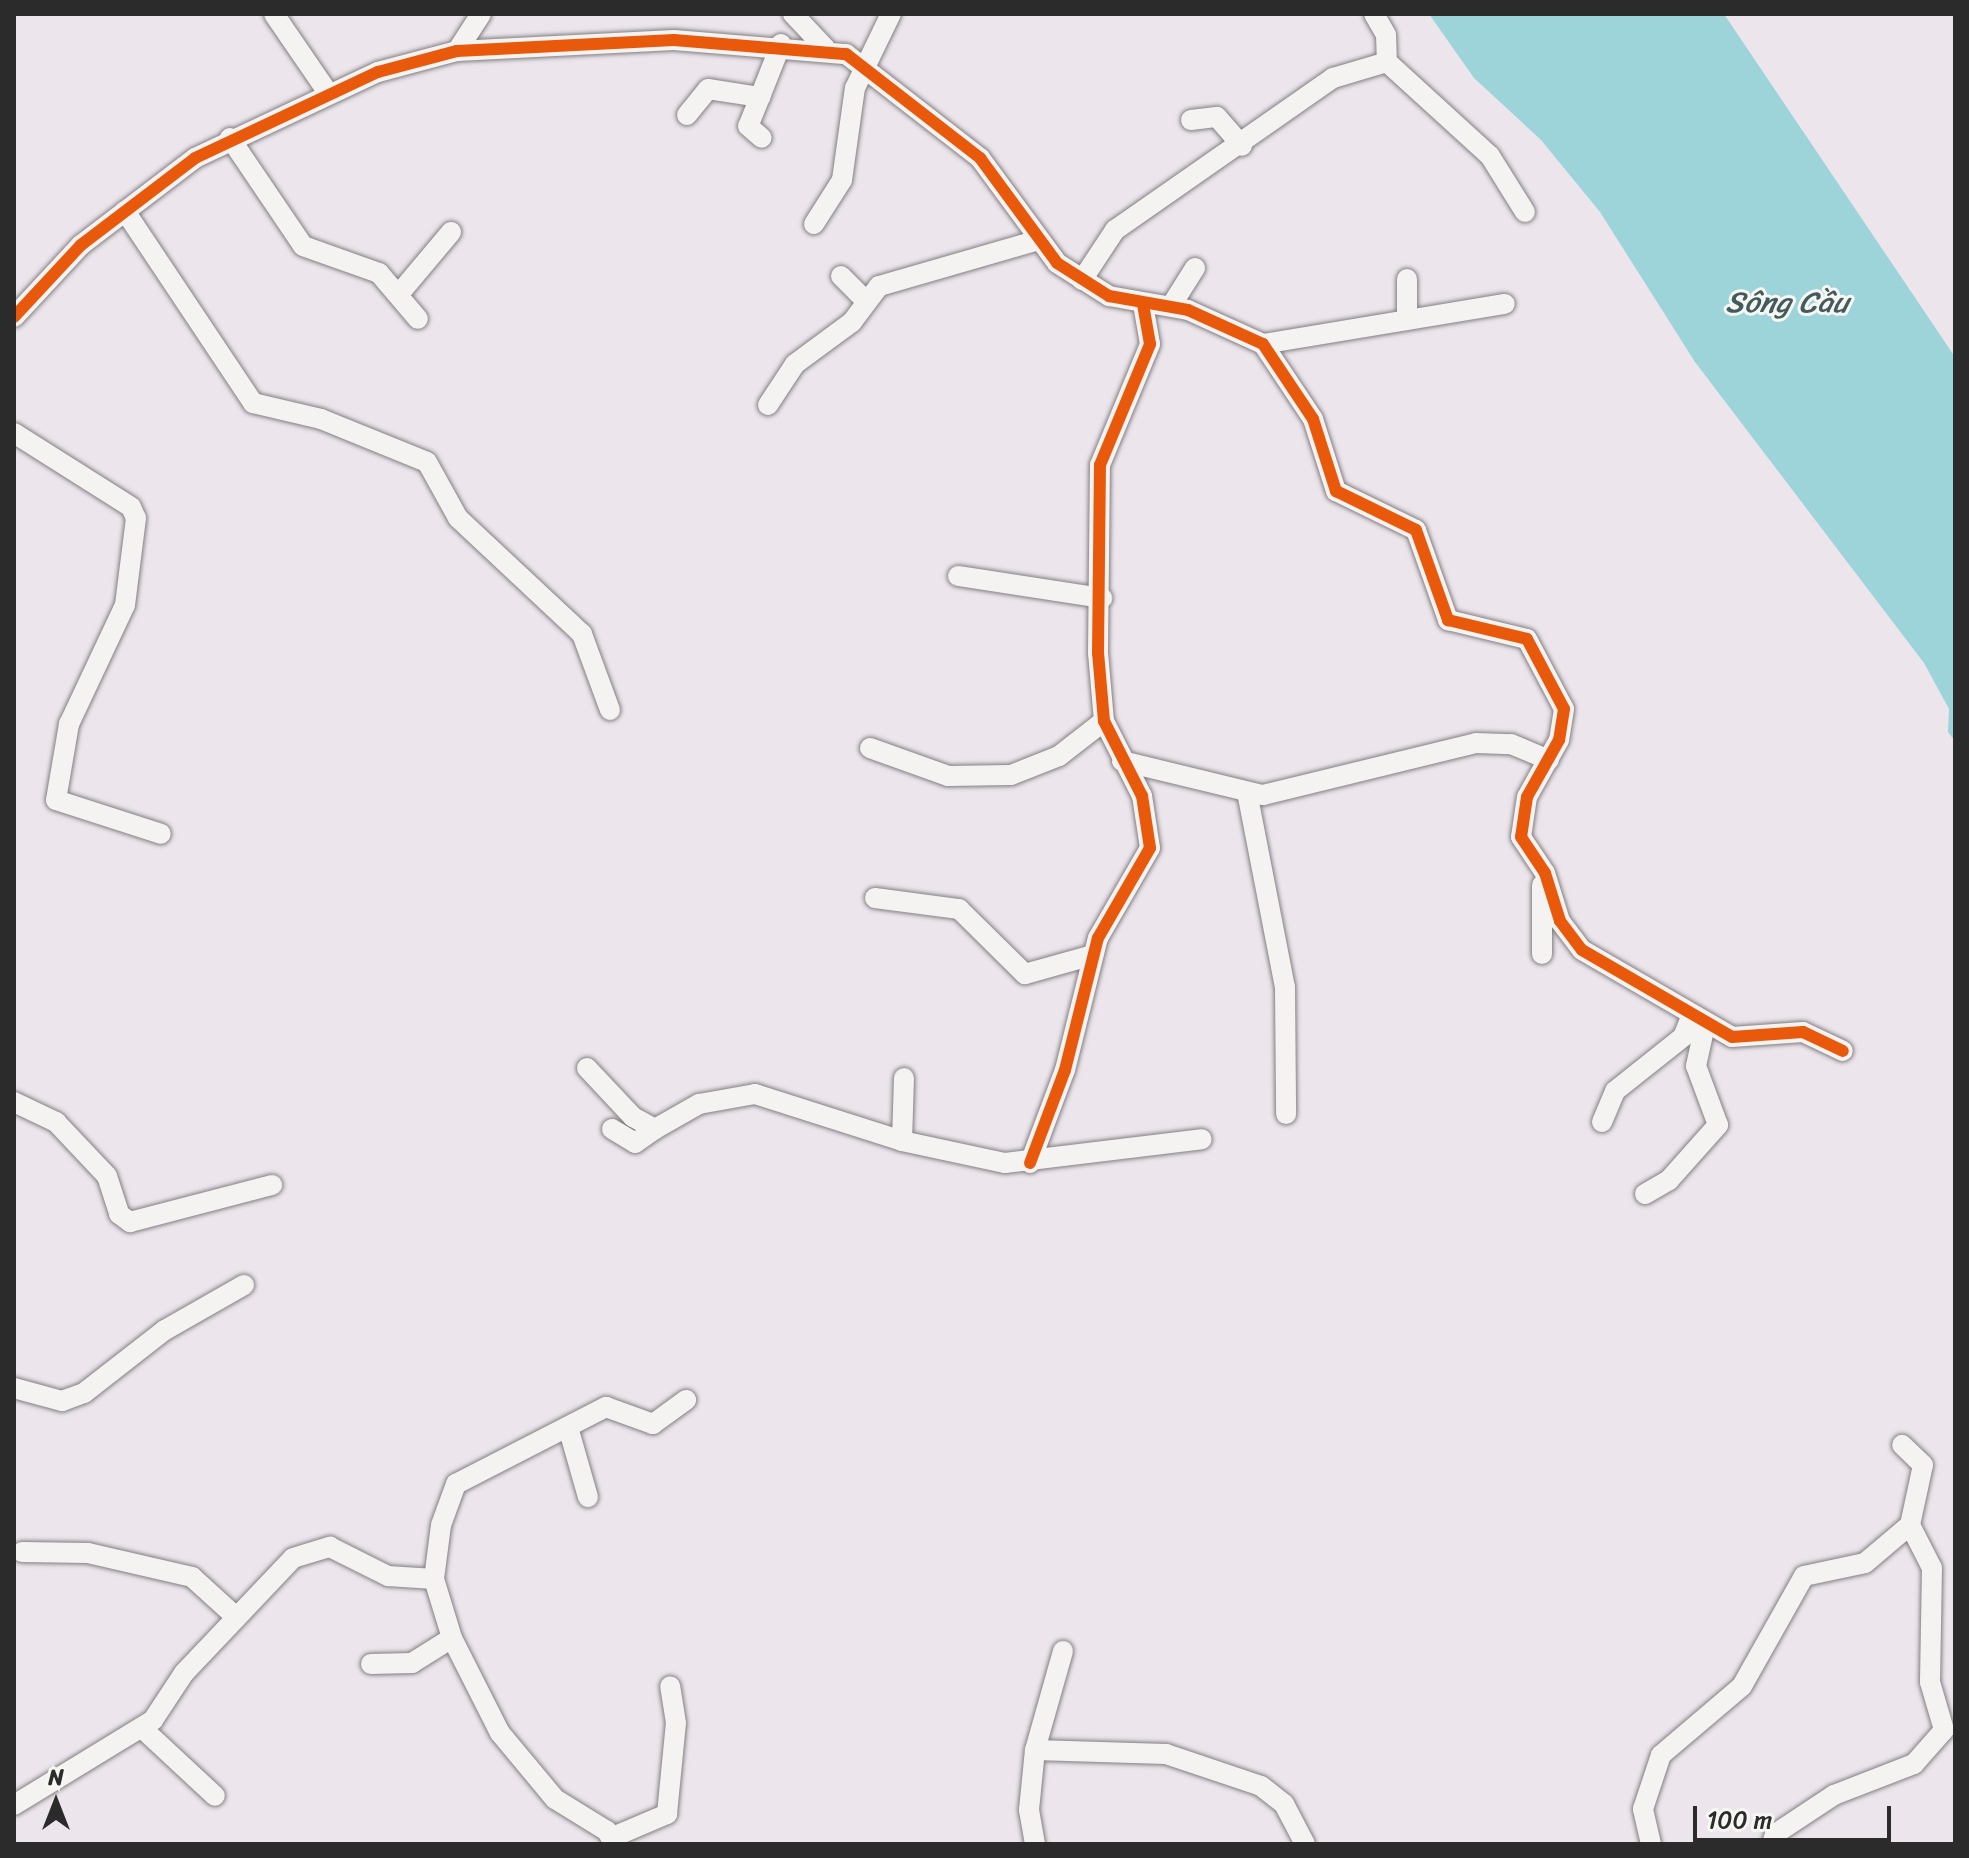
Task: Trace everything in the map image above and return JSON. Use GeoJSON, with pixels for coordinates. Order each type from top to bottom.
{"type":"FeatureCollection","features":[{"type":"Feature","properties":{"kind":"street"},"geometry":{"type":"LineString","coordinates":[[274,14],[328,93]]}},
{"type":"Feature","properties":{"kind":"street"},"geometry":{"type":"LineString","coordinates":[[457,51],[481,14]]}},
{"type":"Feature","properties":{"kind":"street"},"geometry":{"type":"LineString","coordinates":[[793,14],[825,48]]}},
{"type":"Feature","properties":{"kind":"street"},"geometry":{"type":"LineString","coordinates":[[814,224],[847,166],[849,113],[865,64],[891,14]]}},
{"type":"Feature","properties":{"kind":"street"},"geometry":{"type":"LineString","coordinates":[[1374,14],[1386,35],[1387,62],[1490,156],[1525,212]]}},
{"type":"Feature","properties":{"kind":"street"},"geometry":{"type":"LineString","coordinates":[[14,317],[125,211],[230,138],[328,93],[457,51],[674,40],[825,48],[865,64],[980,158],[1035,241],[1082,280],[1143,306],[1171,306],[1263,344],[1505,304]]}},
{"type":"Feature","properties":{"kind":"street"},"geometry":{"type":"LineString","coordinates":[[762,138],[748,126],[781,44]]}},
{"type":"Feature","properties":{"kind":"street"},"geometry":{"type":"LineString","coordinates":[[1082,280],[1115,230],[1242,146],[1346,70],[1387,62]]}},
{"type":"Feature","properties":{"kind":"street"},"geometry":{"type":"LineString","coordinates":[[687,115],[708,89],[760,97]]}},
{"type":"Feature","properties":{"kind":"street"},"geometry":{"type":"LineString","coordinates":[[1191,120],[1217,117],[1242,146]]}},
{"type":"Feature","properties":{"kind":"street"},"geometry":{"type":"LineString","coordinates":[[230,138],[310,253],[363,263],[399,294],[418,319]]}},
{"type":"Feature","properties":{"kind":"street"},"geometry":{"type":"LineString","coordinates":[[125,211],[253,403],[321,419],[427,462],[458,518],[582,634],[610,710]]}},
{"type":"Feature","properties":{"kind":"street"},"geometry":{"type":"LineString","coordinates":[[399,294],[451,232]]}},
{"type":"Feature","properties":{"kind":"street"},"geometry":{"type":"LineString","coordinates":[[768,405],[795,364],[842,332],[866,301],[894,277],[1035,241]]}},
{"type":"Feature","properties":{"kind":"street"},"geometry":{"type":"LineString","coordinates":[[1171,306],[1195,268]]}},
{"type":"Feature","properties":{"kind":"street"},"geometry":{"type":"LineString","coordinates":[[841,276],[866,301]]}},
{"type":"Feature","properties":{"kind":"street"},"geometry":{"type":"LineString","coordinates":[[1407,279],[1407,320]]}},
{"type":"Feature","properties":{"kind":"street"},"geometry":{"type":"LineString","coordinates":[[1030,1163],[1065,1070],[1093,955],[1150,848],[1142,796],[1104,721],[1100,465],[1150,344],[1143,306]]}},
{"type":"Feature","properties":{"kind":"street"},"geometry":{"type":"LineString","coordinates":[[1263,344],[1313,419],[1336,491],[1416,530],[1448,620],[1521,635],[1538,652],[1564,709],[1549,760],[1521,824],[1525,848],[1545,873],[1560,921],[1582,950],[1698,1021],[1743,1040],[1803,1032],[1843,1051]]}},
{"type":"Feature","properties":{"kind":"street"},"geometry":{"type":"LineString","coordinates":[[14,433],[131,507],[136,518],[125,605],[69,724],[56,800],[161,834]]}},
{"type":"Feature","properties":{"kind":"street"},"geometry":{"type":"LineString","coordinates":[[958,576],[1102,598]]}},
{"type":"Feature","properties":{"kind":"street"},"geometry":{"type":"LineString","coordinates":[[870,748],[925,769],[979,778],[1059,756],[1104,721]]}},
{"type":"Feature","properties":{"kind":"street"},"geometry":{"type":"LineString","coordinates":[[1122,761],[1207,776],[1247,792],[1476,743],[1511,744],[1549,760]]}},
{"type":"Feature","properties":{"kind":"street"},"geometry":{"type":"LineString","coordinates":[[1247,792],[1285,987],[1286,1114]]}},
{"type":"Feature","properties":{"kind":"street"},"geometry":{"type":"LineString","coordinates":[[1542,954],[1545,873]]}},
{"type":"Feature","properties":{"kind":"street"},"geometry":{"type":"LineString","coordinates":[[875,898],[959,909],[1025,974],[1093,955]]}},
{"type":"Feature","properties":{"kind":"street"},"geometry":{"type":"LineString","coordinates":[[1602,1122],[1615,1091],[1683,1037],[1698,1021]]}},
{"type":"Feature","properties":{"kind":"street"},"geometry":{"type":"LineString","coordinates":[[1645,1194],[1669,1180],[1718,1125],[1696,1066],[1698,1021]]}},
{"type":"Feature","properties":{"kind":"street"},"geometry":{"type":"LineString","coordinates":[[587,1068],[633,1117],[655,1129]]}},
{"type":"Feature","properties":{"kind":"street"},"geometry":{"type":"LineString","coordinates":[[902,1141],[904,1078]]}},
{"type":"Feature","properties":{"kind":"street"},"geometry":{"type":"LineString","coordinates":[[612,1129],[635,1143],[699,1104],[755,1094],[902,1141],[1030,1163],[1202,1139]]}},
{"type":"Feature","properties":{"kind":"street"},"geometry":{"type":"LineString","coordinates":[[14,1102],[56,1122],[107,1176],[124,1220],[272,1185]]}},
{"type":"Feature","properties":{"kind":"street"},"geometry":{"type":"LineString","coordinates":[[14,1388],[62,1401],[84,1393],[165,1330],[244,1285]]}},
{"type":"Feature","properties":{"kind":"street"},"geometry":{"type":"LineString","coordinates":[[670,1686],[676,1723],[667,1814],[614,1840],[555,1799],[500,1733],[452,1638],[434,1579],[456,1484],[613,1406],[653,1424],[686,1400]]}},
{"type":"Feature","properties":{"kind":"street"},"geometry":{"type":"LineString","coordinates":[[568,1427],[588,1497]]}},
{"type":"Feature","properties":{"kind":"street"},"geometry":{"type":"LineString","coordinates":[[1651,1844],[1643,1809],[1661,1755],[1742,1686],[1804,1576],[1865,1563],[1910,1525],[1923,1465],[1902,1445]]}},
{"type":"Feature","properties":{"kind":"street"},"geometry":{"type":"LineString","coordinates":[[1772,1844],[1775,1834],[1834,1795],[1914,1764],[1944,1730],[1930,1682],[1932,1568],[1910,1525]]}},
{"type":"Feature","properties":{"kind":"street"},"geometry":{"type":"LineString","coordinates":[[14,1805],[143,1729],[236,1617],[293,1558],[311,1550],[348,1551],[388,1576],[434,1579]]}},
{"type":"Feature","properties":{"kind":"street"},"geometry":{"type":"LineString","coordinates":[[22,1552],[88,1553],[192,1577],[236,1617]]}},
{"type":"Feature","properties":{"kind":"street"},"geometry":{"type":"LineString","coordinates":[[371,1664],[412,1663],[452,1638]]}},
{"type":"Feature","properties":{"kind":"street"},"geometry":{"type":"LineString","coordinates":[[1035,1844],[1029,1810],[1035,1750],[1063,1651]]}},
{"type":"Feature","properties":{"kind":"street"},"geometry":{"type":"LineString","coordinates":[[143,1729],[215,1796]]}},
{"type":"Feature","properties":{"kind":"street"},"geometry":{"type":"LineString","coordinates":[[1035,1750],[1153,1752],[1261,1786],[1284,1804],[1305,1844]]}},
{"type":"Feature","properties":{"kind":"water","name":"Sông Cầu"},"geometry":{"type":"Polygon","coordinates":[[[1429,14],[1724,14],[1955,357],[1955,741],[1948,732],[1949,709],[1924,663],[1695,362],[1600,212],[1541,140],[1474,78],[1429,14]]]}},
{"type":"Feature","properties":{"kind":"cycle path"},"geometry":{"type":"LineString","coordinates":[[14,317],[81,245],[195,158],[378,72],[457,51],[674,40],[846,54],[980,158],[1057,263],[1109,296],[1188,310],[1263,344],[1313,419],[1336,491],[1416,530],[1448,620],[1527,639],[1564,709],[1559,740],[1527,797],[1521,837],[1545,873],[1560,921],[1582,950],[1732,1037],[1803,1032],[1843,1051]]}},
{"type":"Feature","properties":{"kind":"cycle path"},"geometry":{"type":"LineString","coordinates":[[1030,1163],[1065,1070],[1098,938],[1150,848],[1142,796],[1104,721],[1098,653],[1100,465],[1150,344],[1143,306]]}}]}
